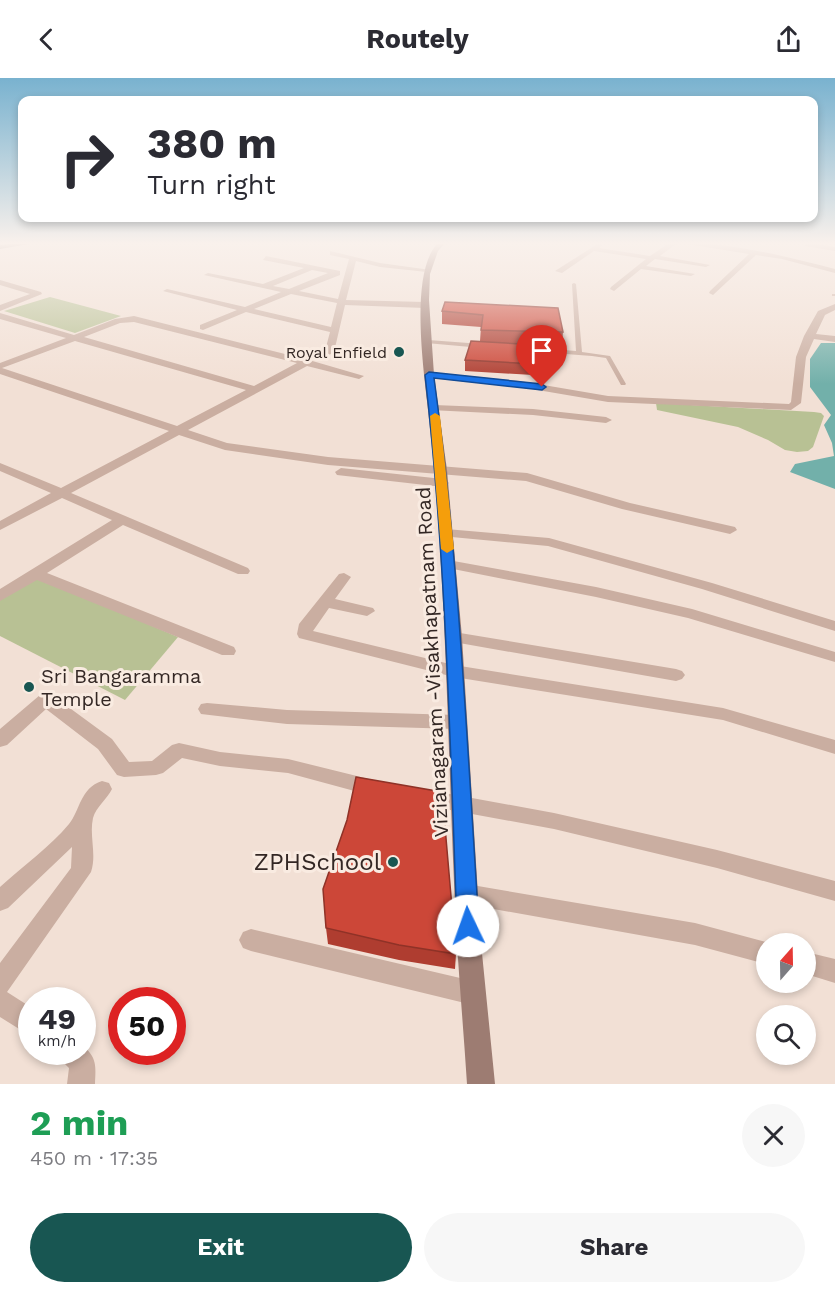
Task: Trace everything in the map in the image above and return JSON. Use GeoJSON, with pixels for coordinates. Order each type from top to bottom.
{"type":"FeatureCollection","features":[{"type":"Feature","properties":{"kind":"main road","name":"Vizianagaram -Visakhapatnam Road"},"geometry":{"type":"LineString","coordinates":[[426,290],[429,375],[442,476],[454,637],[466,894],[481,1084]]}},
{"type":"Feature","properties":{"kind":"street"},"geometry":{"type":"LineString","coordinates":[[0,308],[39,294],[26,290]]}},
{"type":"Feature","properties":{"kind":"street"},"geometry":{"type":"LineString","coordinates":[[274,290],[343,302],[425,305]]}},
{"type":"Feature","properties":{"kind":"street"},"geometry":{"type":"LineString","coordinates":[[203,327],[294,290]]}},
{"type":"Feature","properties":{"kind":"street"},"geometry":{"type":"LineString","coordinates":[[129,308],[321,357],[329,352],[345,290]]}},
{"type":"Feature","properties":{"kind":"street"},"geometry":{"type":"LineString","coordinates":[[713,293],[716,290]]}},
{"type":"Feature","properties":{"kind":"street"},"geometry":{"type":"LineString","coordinates":[[167,291],[336,330]]}},
{"type":"Feature","properties":{"kind":"street"},"geometry":{"type":"LineString","coordinates":[[429,375],[520,384],[608,399],[791,407],[796,403],[801,357],[809,336],[821,313],[835,307]]}},
{"type":"Feature","properties":{"kind":"street"},"geometry":{"type":"LineString","coordinates":[[0,316],[253,389]]}},
{"type":"Feature","properties":{"kind":"street"},"geometry":{"type":"LineString","coordinates":[[0,366],[123,320],[139,319],[359,376]]}},
{"type":"Feature","properties":{"kind":"street"},"geometry":{"type":"LineString","coordinates":[[809,336],[835,339]]}},
{"type":"Feature","properties":{"kind":"street"},"geometry":{"type":"LineString","coordinates":[[0,526],[306,362]]}},
{"type":"Feature","properties":{"kind":"street"},"geometry":{"type":"LineString","coordinates":[[0,371],[171,434],[204,449],[278,464],[442,476],[526,477],[627,506],[730,530]]}},
{"type":"Feature","properties":{"kind":"street"},"geometry":{"type":"LineString","coordinates":[[0,382],[171,434]]}},
{"type":"Feature","properties":{"kind":"street"},"geometry":{"type":"LineString","coordinates":[[434,408],[521,411],[606,420]]}},
{"type":"Feature","properties":{"kind":"street"},"geometry":{"type":"LineString","coordinates":[[0,467],[243,571]]}},
{"type":"Feature","properties":{"kind":"street"},"geometry":{"type":"LineString","coordinates":[[0,596],[123,519]]}},
{"type":"Feature","properties":{"kind":"street"},"geometry":{"type":"LineString","coordinates":[[446,533],[549,542],[707,586],[835,626]]}},
{"type":"Feature","properties":{"kind":"street"},"geometry":{"type":"LineString","coordinates":[[448,564],[596,591],[680,611],[833,657]]}},
{"type":"Feature","properties":{"kind":"street"},"geometry":{"type":"LineString","coordinates":[[36,574],[228,651]]}},
{"type":"Feature","properties":{"kind":"street"},"geometry":{"type":"LineString","coordinates":[[345,577],[305,628],[305,634],[454,671],[723,714],[835,747]]}},
{"type":"Feature","properties":{"kind":"street"},"geometry":{"type":"LineString","coordinates":[[326,602],[367,611]]}},
{"type":"Feature","properties":{"kind":"street"},"geometry":{"type":"LineString","coordinates":[[454,637],[676,675]]}},
{"type":"Feature","properties":{"kind":"street"},"geometry":{"type":"LineString","coordinates":[[0,740],[46,699],[105,744],[124,770],[156,768],[179,750],[220,759],[288,766],[360,786],[554,821],[717,859],[835,891]]}},
{"type":"Feature","properties":{"kind":"street"},"geometry":{"type":"LineString","coordinates":[[207,709],[287,717],[457,722]]}},
{"type":"Feature","properties":{"kind":"street"},"geometry":{"type":"LineString","coordinates":[[0,983],[80,872],[84,863],[82,825],[84,814],[102,789]]}},
{"type":"Feature","properties":{"kind":"street"},"geometry":{"type":"LineString","coordinates":[[0,901],[82,825]]}},
{"type":"Feature","properties":{"kind":"street"},"geometry":{"type":"LineString","coordinates":[[466,894],[695,934],[756,950]]}},
{"type":"Feature","properties":{"kind":"street"},"geometry":{"type":"LineString","coordinates":[[251,940],[473,993]]}},
{"type":"Feature","properties":{"kind":"street"},"geometry":{"type":"LineString","coordinates":[[816,966],[835,971]]}},
{"type":"Feature","properties":{"kind":"street"},"geometry":{"type":"LineString","coordinates":[[0,1002],[18,1014]]}},
{"type":"Feature","properties":{"kind":"street"},"geometry":{"type":"LineString","coordinates":[[81,1084],[83,1065]]}},
{"type":"Feature","properties":{"kind":"lane"},"geometry":{"type":"LineString","coordinates":[[574,290],[579,353]]}},
{"type":"Feature","properties":{"kind":"lane"},"geometry":{"type":"LineString","coordinates":[[428,342],[486,346]]}},
{"type":"Feature","properties":{"kind":"lane"},"geometry":{"type":"LineString","coordinates":[[521,348],[608,357],[623,384]]}},
{"type":"Feature","properties":{"kind":"green space"},"geometry":{"type":"Polygon","coordinates":[[[50,297],[121,316],[75,333],[4,311],[50,297]]]}},
{"type":"Feature","properties":{"kind":"green space"},"geometry":{"type":"Polygon","coordinates":[[[656,403],[814,412],[824,416],[813,447],[808,451],[797,452],[785,450],[738,427],[657,410],[656,403]]]}},
{"type":"Feature","properties":{"kind":"green space"},"geometry":{"type":"Polygon","coordinates":[[[37,577],[178,637],[125,700],[0,636],[0,600],[37,577]]]}},
{"type":"Feature","properties":{"kind":"water"},"geometry":{"type":"Polygon","coordinates":[[[821,343],[835,343],[835,489],[790,472],[795,464],[834,456],[832,443],[824,425],[831,415],[810,387],[810,359],[821,343]]]}},
{"type":"Feature","properties":{"kind":"building"},"geometry":{"type":"Polygon","coordinates":[[[445,302],[558,308],[563,332],[481,330],[483,315],[442,311],[445,302]]]}},
{"type":"Feature","properties":{"kind":"building"},"geometry":{"type":"Polygon","coordinates":[[[471,341],[537,345],[534,364],[465,360],[471,341]]]}},
{"type":"Feature","properties":{"kind":"building","name":"ZPHSchool"},"geometry":{"type":"Polygon","coordinates":[[[356,777],[442,792],[456,954],[399,945],[326,928],[323,889],[347,820],[356,777]]]}},
{"type":"Feature","properties":{"kind":"slow traffic"},"geometry":{"type":"LineString","coordinates":[[435,416],[447,549]]}},
{"type":"Feature","properties":{"kind":"place","name":"Royal Enfield"},"geometry":{"type":"Point","coordinates":[399,352]}},
{"type":"Feature","properties":{"kind":"place","name":"Sri Bangaramma Temple"},"geometry":{"type":"Point","coordinates":[29,687]}},
{"type":"Feature","properties":{"kind":"place","name":"ZPHSchool"},"geometry":{"type":"Point","coordinates":[393,862]}},
{"type":"Feature","properties":{"kind":"route"},"geometry":{"type":"LineString","coordinates":[[468,926],[454,637],[441,470],[429,375],[542,387]]}}]}
